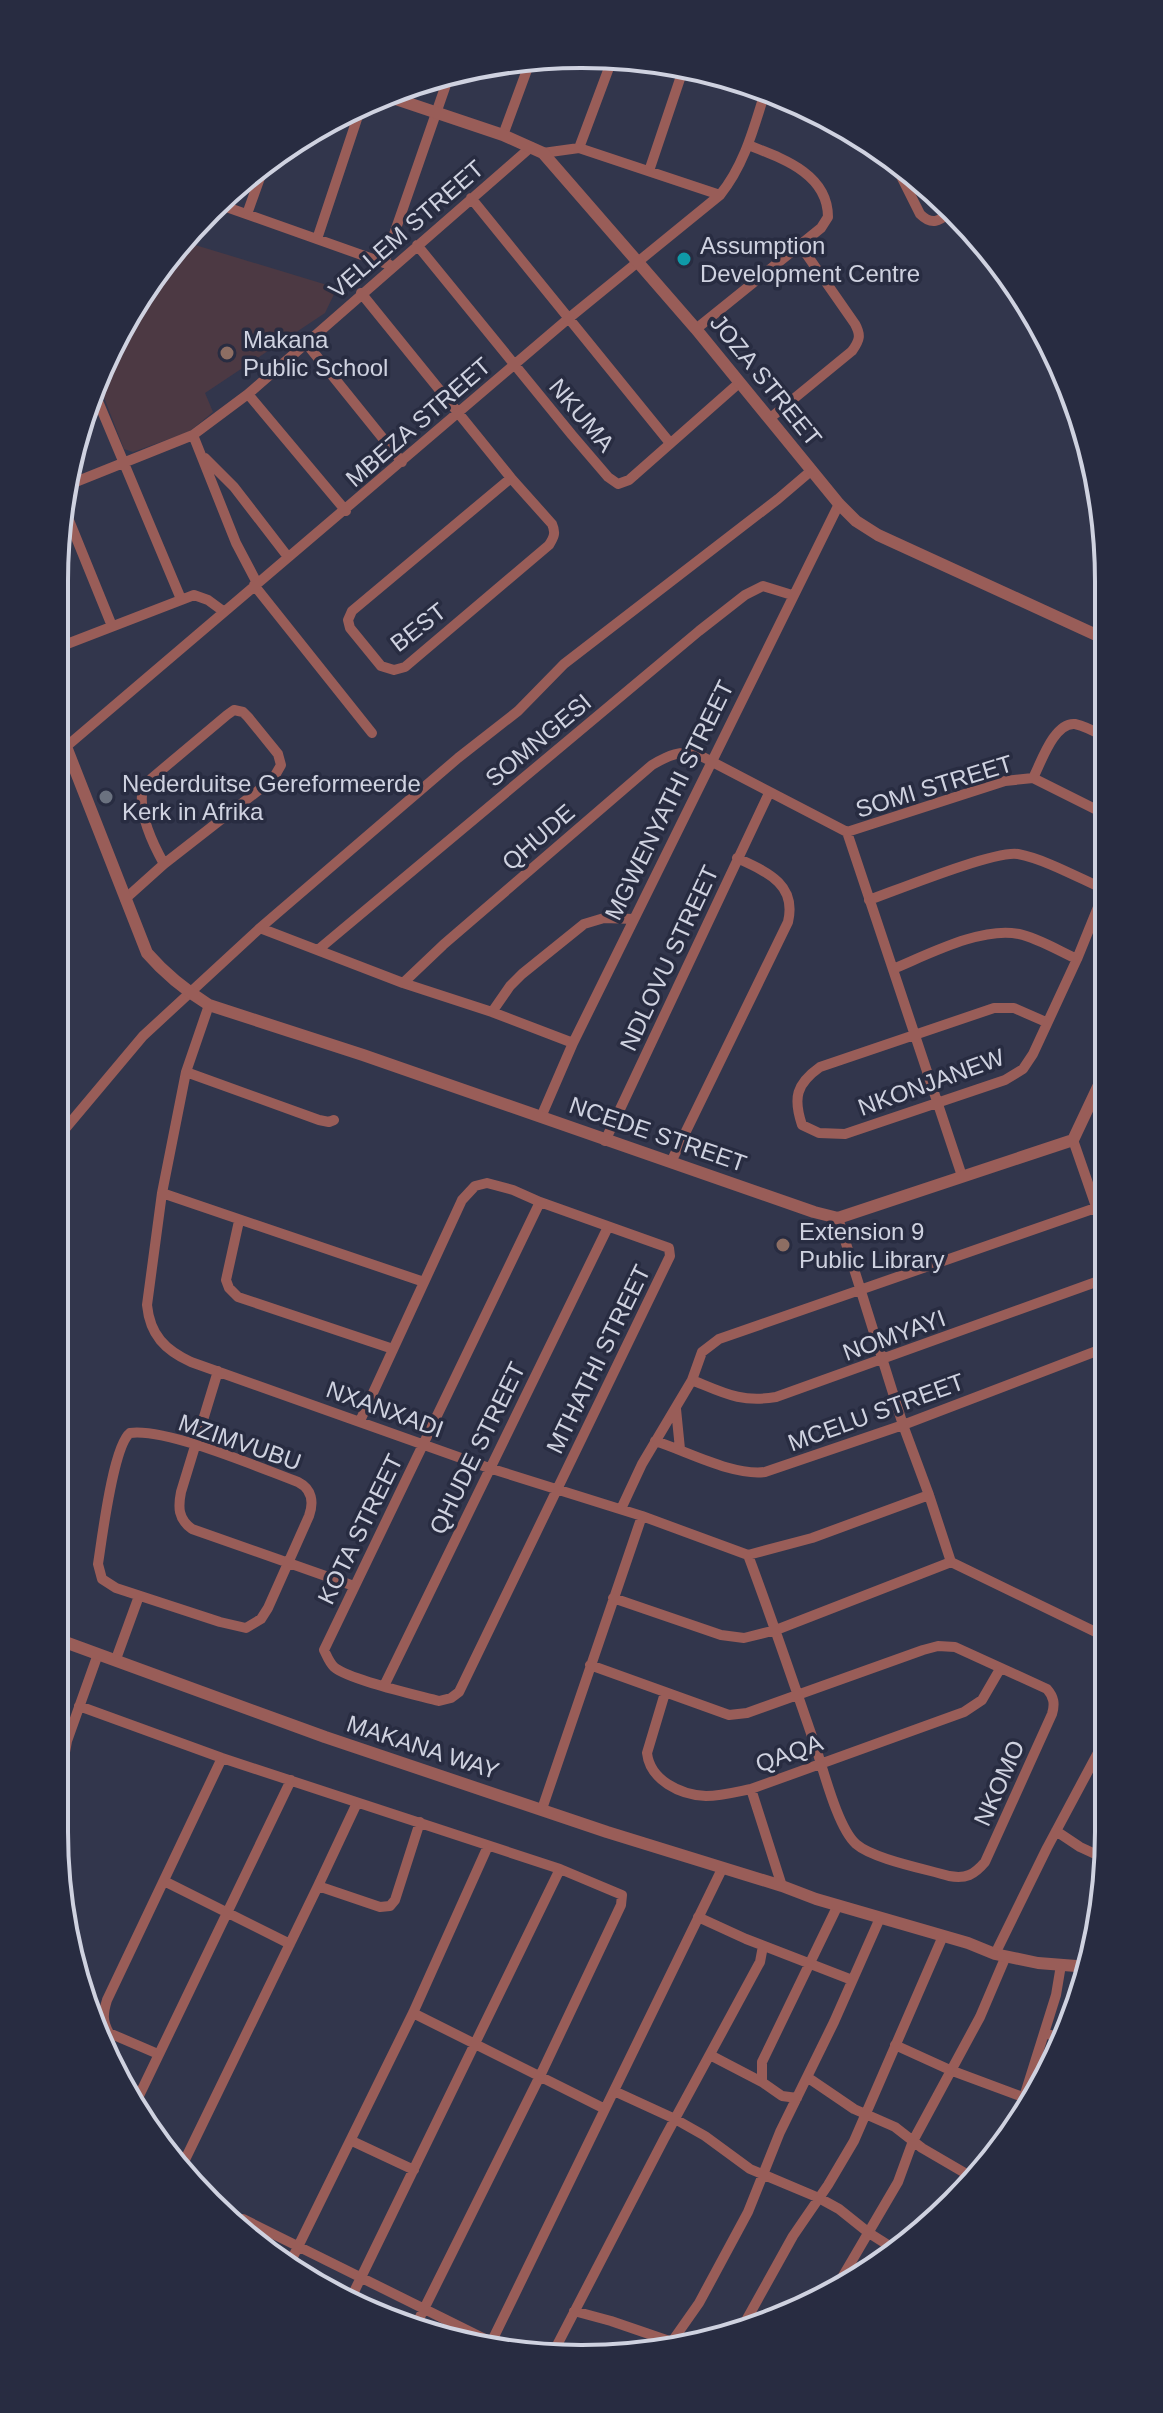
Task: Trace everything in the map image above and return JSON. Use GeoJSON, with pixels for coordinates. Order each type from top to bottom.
{"type":"FeatureCollection","features":[{"type":"Feature","properties":{"kind":"street"},"geometry":{"type":"LineString","coordinates":[[579,148],[609,69]]}},
{"type":"Feature","properties":{"kind":"street"},"geometry":{"type":"LineString","coordinates":[[503,135],[527,71]]}},
{"type":"Feature","properties":{"kind":"street"},"geometry":{"type":"LineString","coordinates":[[649,171],[680,78]]}},
{"type":"Feature","properties":{"kind":"street"},"geometry":{"type":"LineString","coordinates":[[229,208],[389,264],[445,86]]}},
{"type":"Feature","properties":{"kind":"street","name":"JOZA STREET"},"geometry":{"type":"LineString","coordinates":[[401,101],[503,135],[543,153],[696,329],[856,521],[878,535],[1095,634]]}},
{"type":"Feature","properties":{"kind":"street","name":"MBEZA STREET"},"geometry":{"type":"LineString","coordinates":[[68,746],[569,318],[720,195],[732,180],[748,145],[762,101]]}},
{"type":"Feature","properties":{"kind":"street"},"geometry":{"type":"LineString","coordinates":[[317,239],[357,120]]}},
{"type":"Feature","properties":{"kind":"street"},"geometry":{"type":"LineString","coordinates":[[696,329],[821,228],[828,217],[825,200],[802,169],[790,161],[748,145]]}},
{"type":"Feature","properties":{"kind":"street","name":"VELLEM STREET"},"geometry":{"type":"LineString","coordinates":[[78,481],[193,435],[248,394],[389,264],[417,245],[531,147]]}},
{"type":"Feature","properties":{"kind":"street"},"geometry":{"type":"LineString","coordinates":[[543,153],[579,148],[720,195]]}},
{"type":"Feature","properties":{"kind":"street"},"geometry":{"type":"LineString","coordinates":[[904,182],[926,220],[932,223],[944,217]]}},
{"type":"Feature","properties":{"kind":"street"},"geometry":{"type":"LineString","coordinates":[[247,214],[258,183]]}},
{"type":"Feature","properties":{"kind":"street"},"geometry":{"type":"LineString","coordinates":[[471,198],[670,443]]}},
{"type":"Feature","properties":{"kind":"street","name":"NKUMA"},"geometry":{"type":"LineString","coordinates":[[417,245],[514,366],[608,477],[618,484],[629,480],[739,383]]}},
{"type":"Feature","properties":{"kind":"street"},"geometry":{"type":"LineString","coordinates":[[769,419],[859,342],[860,334],[855,324],[800,245]]}},
{"type":"Feature","properties":{"kind":"street","name":"BEST"},"geometry":{"type":"LineString","coordinates":[[361,293],[555,531],[549,545],[405,667],[394,670],[381,666],[350,628],[348,620],[352,611],[511,478]]}},
{"type":"Feature","properties":{"kind":"street"},"geometry":{"type":"LineString","coordinates":[[306,343],[402,462]]}},
{"type":"Feature","properties":{"kind":"street"},"geometry":{"type":"LineString","coordinates":[[248,394],[346,511]]}},
{"type":"Feature","properties":{"kind":"street"},"geometry":{"type":"LineString","coordinates":[[99,407],[181,599]]}},
{"type":"Feature","properties":{"kind":"street"},"geometry":{"type":"LineString","coordinates":[[193,435],[236,543],[256,584],[372,733]]}},
{"type":"Feature","properties":{"kind":"street"},"geometry":{"type":"LineString","coordinates":[[202,456],[234,487],[288,557]]}},
{"type":"Feature","properties":{"kind":"street"},"geometry":{"type":"LineString","coordinates":[[68,1125],[143,1036],[260,928],[458,758],[518,711],[564,664],[812,470]]}},
{"type":"Feature","properties":{"kind":"street","name":"MGWENYATHI STREET"},"geometry":{"type":"LineString","coordinates":[[541,1117],[573,1043],[839,504]]}},
{"type":"Feature","properties":{"kind":"street"},"geometry":{"type":"LineString","coordinates":[[71,525],[112,626]]}},
{"type":"Feature","properties":{"kind":"street","name":"SOMNGESI"},"geometry":{"type":"LineString","coordinates":[[319,949],[745,595],[763,586],[792,595]]}},
{"type":"Feature","properties":{"kind":"street"},"geometry":{"type":"LineString","coordinates":[[68,643],[181,599],[198,596],[223,611]]}},
{"type":"Feature","properties":{"kind":"street"},"geometry":{"type":"LineString","coordinates":[[125,899],[278,773],[281,765],[278,754],[243,712],[234,710],[227,715],[152,778],[143,790],[141,796],[148,830],[164,864]]}},
{"type":"Feature","properties":{"kind":"street","name":"SOMI STREET"},"geometry":{"type":"LineString","coordinates":[[711,761],[847,832],[1005,781],[1033,778],[1062,727],[1078,725],[1095,733]]}},
{"type":"Feature","properties":{"kind":"street","name":"NCEDE STREET"},"geometry":{"type":"LineString","coordinates":[[68,750],[147,953],[164,973],[209,1005],[838,1218]]}},
{"type":"Feature","properties":{"kind":"street","name":"QHUDE"},"geometry":{"type":"LineString","coordinates":[[403,983],[652,765],[676,753],[687,752],[711,761]]}},
{"type":"Feature","properties":{"kind":"street"},"geometry":{"type":"LineString","coordinates":[[1033,778],[1095,809]]}},
{"type":"Feature","properties":{"kind":"street","name":"NDLOVU STREET"},"geometry":{"type":"LineString","coordinates":[[605,1141],[769,793]]}},
{"type":"Feature","properties":{"kind":"street"},"geometry":{"type":"LineString","coordinates":[[847,832],[962,1176]]}},
{"type":"Feature","properties":{"kind":"street"},"geometry":{"type":"LineString","coordinates":[[869,900],[988,858],[1008,854],[1028,857],[1095,885]]}},
{"type":"Feature","properties":{"kind":"street"},"geometry":{"type":"LineString","coordinates":[[671,1162],[790,914],[789,899],[780,883],[737,858]]}},
{"type":"Feature","properties":{"kind":"street","name":"NKONJANEW"},"geometry":{"type":"LineString","coordinates":[[915,1035],[831,1063],[809,1075],[801,1083],[797,1097],[802,1125],[819,1133],[845,1134],[1015,1075],[1028,1063],[1095,916]]}},
{"type":"Feature","properties":{"kind":"street"},"geometry":{"type":"LineString","coordinates":[[492,1012],[522,974],[584,924],[604,918],[634,919]]}},
{"type":"Feature","properties":{"kind":"street"},"geometry":{"type":"LineString","coordinates":[[260,928],[573,1043]]}},
{"type":"Feature","properties":{"kind":"street"},"geometry":{"type":"LineString","coordinates":[[893,969],[966,941],[991,933],[1008,932],[1022,934],[1077,959]]}},
{"type":"Feature","properties":{"kind":"street","name":"NXANXADI"},"geometry":{"type":"LineString","coordinates":[[209,1005],[186,1072],[162,1193],[147,1305],[149,1321],[161,1343],[175,1355],[218,1371],[489,1468],[642,1516],[748,1555]]}},
{"type":"Feature","properties":{"kind":"street"},"geometry":{"type":"LineString","coordinates":[[915,1035],[979,1012],[1005,1007],[1046,1022]]}},
{"type":"Feature","properties":{"kind":"street"},"geometry":{"type":"LineString","coordinates":[[186,1072],[319,1120],[334,1120]]}},
{"type":"Feature","properties":{"kind":"street"},"geometry":{"type":"LineString","coordinates":[[1095,1093],[1073,1140],[838,1218],[903,1425],[951,1562],[1095,1632]]}},
{"type":"Feature","properties":{"kind":"street"},"geometry":{"type":"LineString","coordinates":[[1073,1140],[1095,1192]]}},
{"type":"Feature","properties":{"kind":"street","name":"MTHATHI STREET"},"geometry":{"type":"LineString","coordinates":[[360,1421],[462,1200],[475,1186],[487,1183],[513,1190],[669,1248],[670,1256],[459,1692]]}},
{"type":"Feature","properties":{"kind":"street"},"geometry":{"type":"LineString","coordinates":[[162,1193],[424,1282]]}},
{"type":"Feature","properties":{"kind":"street","name":"KOTA STREET"},"geometry":{"type":"LineString","coordinates":[[459,1692],[439,1701],[384,1686],[341,1672],[329,1661],[324,1650],[540,1202]]}},
{"type":"Feature","properties":{"kind":"street"},"geometry":{"type":"LineString","coordinates":[[621,1509],[642,1464],[692,1380],[702,1352],[711,1344],[731,1333],[861,1291],[1095,1208]]}},
{"type":"Feature","properties":{"kind":"street"},"geometry":{"type":"LineString","coordinates":[[239,1221],[226,1280],[238,1297],[393,1349]]}},
{"type":"Feature","properties":{"kind":"street","name":"QHUDE STREET"},"geometry":{"type":"LineString","coordinates":[[384,1686],[608,1227]]}},
{"type":"Feature","properties":{"kind":"street","name":"NOMYAYI"},"geometry":{"type":"LineString","coordinates":[[692,1380],[724,1394],[755,1401],[776,1397],[1095,1282]]}},
{"type":"Feature","properties":{"kind":"street","name":"MCELU STREET"},"geometry":{"type":"LineString","coordinates":[[655,1441],[738,1470],[759,1472],[903,1425],[1095,1352]]}},
{"type":"Feature","properties":{"kind":"street"},"geometry":{"type":"LineString","coordinates":[[218,1371],[181,1492],[179,1509],[186,1525],[354,1586]]}},
{"type":"Feature","properties":{"kind":"street"},"geometry":{"type":"LineString","coordinates":[[677,1407],[680,1449]]}},
{"type":"Feature","properties":{"kind":"street","name":"MZIMVUBU"},"geometry":{"type":"LineString","coordinates":[[130,1433],[148,1433],[195,1445],[298,1482],[307,1487],[312,1500],[312,1508],[261,1619],[246,1628],[105,1583],[97,1569],[120,1446],[125,1437],[130,1433]]}},
{"type":"Feature","properties":{"kind":"street"},"geometry":{"type":"LineString","coordinates":[[748,1555],[812,1538],[929,1495]]}},
{"type":"Feature","properties":{"kind":"street"},"geometry":{"type":"LineString","coordinates":[[542,1809],[642,1516]]}},
{"type":"Feature","properties":{"kind":"street","name":"NKOMO"},"geometry":{"type":"LineString","coordinates":[[748,1555],[841,1820],[859,1847],[949,1876],[961,1878],[971,1875],[985,1862],[1055,1706],[1047,1689],[964,1650],[938,1646],[797,1694]]}},
{"type":"Feature","properties":{"kind":"street"},"geometry":{"type":"LineString","coordinates":[[613,1598],[734,1638],[757,1636],[951,1562]]}},
{"type":"Feature","properties":{"kind":"street"},"geometry":{"type":"LineString","coordinates":[[116,1659],[139,1596]]}},
{"type":"Feature","properties":{"kind":"street","name":"MAKANA WAY"},"geometry":{"type":"LineString","coordinates":[[68,1643],[325,1737],[722,1869],[1000,1955],[1038,1963],[1077,1966]]}},
{"type":"Feature","properties":{"kind":"street"},"geometry":{"type":"LineString","coordinates":[[68,1738],[98,1654]]}},
{"type":"Feature","properties":{"kind":"street"},"geometry":{"type":"LineString","coordinates":[[590,1665],[729,1715],[747,1713],[797,1694]]}},
{"type":"Feature","properties":{"kind":"street","name":"QAQA"},"geometry":{"type":"LineString","coordinates":[[665,1693],[647,1753],[654,1774],[683,1791],[703,1796],[722,1795],[751,1789],[972,1708],[988,1692],[1000,1669]]}},
{"type":"Feature","properties":{"kind":"street"},"geometry":{"type":"LineString","coordinates":[[79,1706],[222,1758],[560,1869],[619,1892],[623,1900],[540,2076],[419,2319]]}},
{"type":"Feature","properties":{"kind":"street"},"geometry":{"type":"LineString","coordinates":[[101,2012],[222,1758]]}},
{"type":"Feature","properties":{"kind":"street"},"geometry":{"type":"LineString","coordinates":[[851,2268],[898,2182],[913,2141],[980,2017],[1000,1955],[1056,1831],[1095,1758]]}},
{"type":"Feature","properties":{"kind":"street"},"geometry":{"type":"LineString","coordinates":[[140,2093],[291,1780]]}},
{"type":"Feature","properties":{"kind":"street"},"geometry":{"type":"LineString","coordinates":[[751,1789],[782,1886]]}},
{"type":"Feature","properties":{"kind":"street"},"geometry":{"type":"LineString","coordinates":[[186,2158],[357,1803]]}},
{"type":"Feature","properties":{"kind":"street"},"geometry":{"type":"LineString","coordinates":[[318,1886],[380,1907],[390,1906],[395,1900],[420,1822]]}},
{"type":"Feature","properties":{"kind":"street"},"geometry":{"type":"LineString","coordinates":[[1056,1831],[1094,1854]]}},
{"type":"Feature","properties":{"kind":"street"},"geometry":{"type":"LineString","coordinates":[[293,2256],[413,2013],[488,1846]]}},
{"type":"Feature","properties":{"kind":"street"},"geometry":{"type":"LineString","coordinates":[[354,2292],[560,1869]]}},
{"type":"Feature","properties":{"kind":"street"},"geometry":{"type":"LineString","coordinates":[[494,2337],[722,1869]]}},
{"type":"Feature","properties":{"kind":"street"},"geometry":{"type":"LineString","coordinates":[[164,1881],[290,1944]]}},
{"type":"Feature","properties":{"kind":"street"},"geometry":{"type":"LineString","coordinates":[[762,2082],[762,2062],[838,1905]]}},
{"type":"Feature","properties":{"kind":"street"},"geometry":{"type":"LineString","coordinates":[[698,1917],[852,1980]]}},
{"type":"Feature","properties":{"kind":"street"},"geometry":{"type":"LineString","coordinates":[[679,2336],[748,2212],[880,1918]]}},
{"type":"Feature","properties":{"kind":"street"},"geometry":{"type":"LineString","coordinates":[[749,2317],[793,2236],[854,2141],[943,1936]]}},
{"type":"Feature","properties":{"kind":"street"},"geometry":{"type":"LineString","coordinates":[[557,2344],[760,1962],[763,1946]]}},
{"type":"Feature","properties":{"kind":"street"},"geometry":{"type":"LineString","coordinates":[[1032,2078],[1056,1995],[1061,1965]]}},
{"type":"Feature","properties":{"kind":"street"},"geometry":{"type":"LineString","coordinates":[[413,2013],[605,2109]]}},
{"type":"Feature","properties":{"kind":"street"},"geometry":{"type":"LineString","coordinates":[[1044,2033],[1053,2035]]}},
{"type":"Feature","properties":{"kind":"street"},"geometry":{"type":"LineString","coordinates":[[112,2040],[158,2054]]}},
{"type":"Feature","properties":{"kind":"street"},"geometry":{"type":"LineString","coordinates":[[895,2045],[950,2070],[1021,2096]]}},
{"type":"Feature","properties":{"kind":"street"},"geometry":{"type":"LineString","coordinates":[[710,2055],[782,2096],[797,2098]]}},
{"type":"Feature","properties":{"kind":"street"},"geometry":{"type":"LineString","coordinates":[[807,2077],[854,2109],[895,2127],[967,2172]]}},
{"type":"Feature","properties":{"kind":"street"},"geometry":{"type":"LineString","coordinates":[[614,2091],[705,2136],[750,2169],[839,2209],[887,2244]]}},
{"type":"Feature","properties":{"kind":"street"},"geometry":{"type":"LineString","coordinates":[[352,2141],[414,2170]]}},
{"type":"Feature","properties":{"kind":"street"},"geometry":{"type":"LineString","coordinates":[[246,2221],[464,2331]]}},
{"type":"Feature","properties":{"kind":"street"},"geometry":{"type":"LineString","coordinates":[[574,2311],[657,2340]]}},
{"type":"Feature","properties":{"kind":"shaded area"},"geometry":{"type":"Polygon","coordinates":[[[194,245],[337,288],[325,313],[205,393],[213,412],[189,432],[133,452],[124,449],[103,395],[137,325],[194,245]]]}},
{"type":"Feature","properties":{"kind":"place","name":"Assumption Development Centre"},"geometry":{"type":"Point","coordinates":[684,259]}},
{"type":"Feature","properties":{"kind":"place","name":"Makana Public School"},"geometry":{"type":"Point","coordinates":[227,353]}},
{"type":"Feature","properties":{"kind":"place","name":"Nederduitse Gereformeerde Kerk in Afrika"},"geometry":{"type":"Point","coordinates":[106,797]}},
{"type":"Feature","properties":{"kind":"place","name":"Extension 9 Public Library"},"geometry":{"type":"Point","coordinates":[783,1245]}}]}
